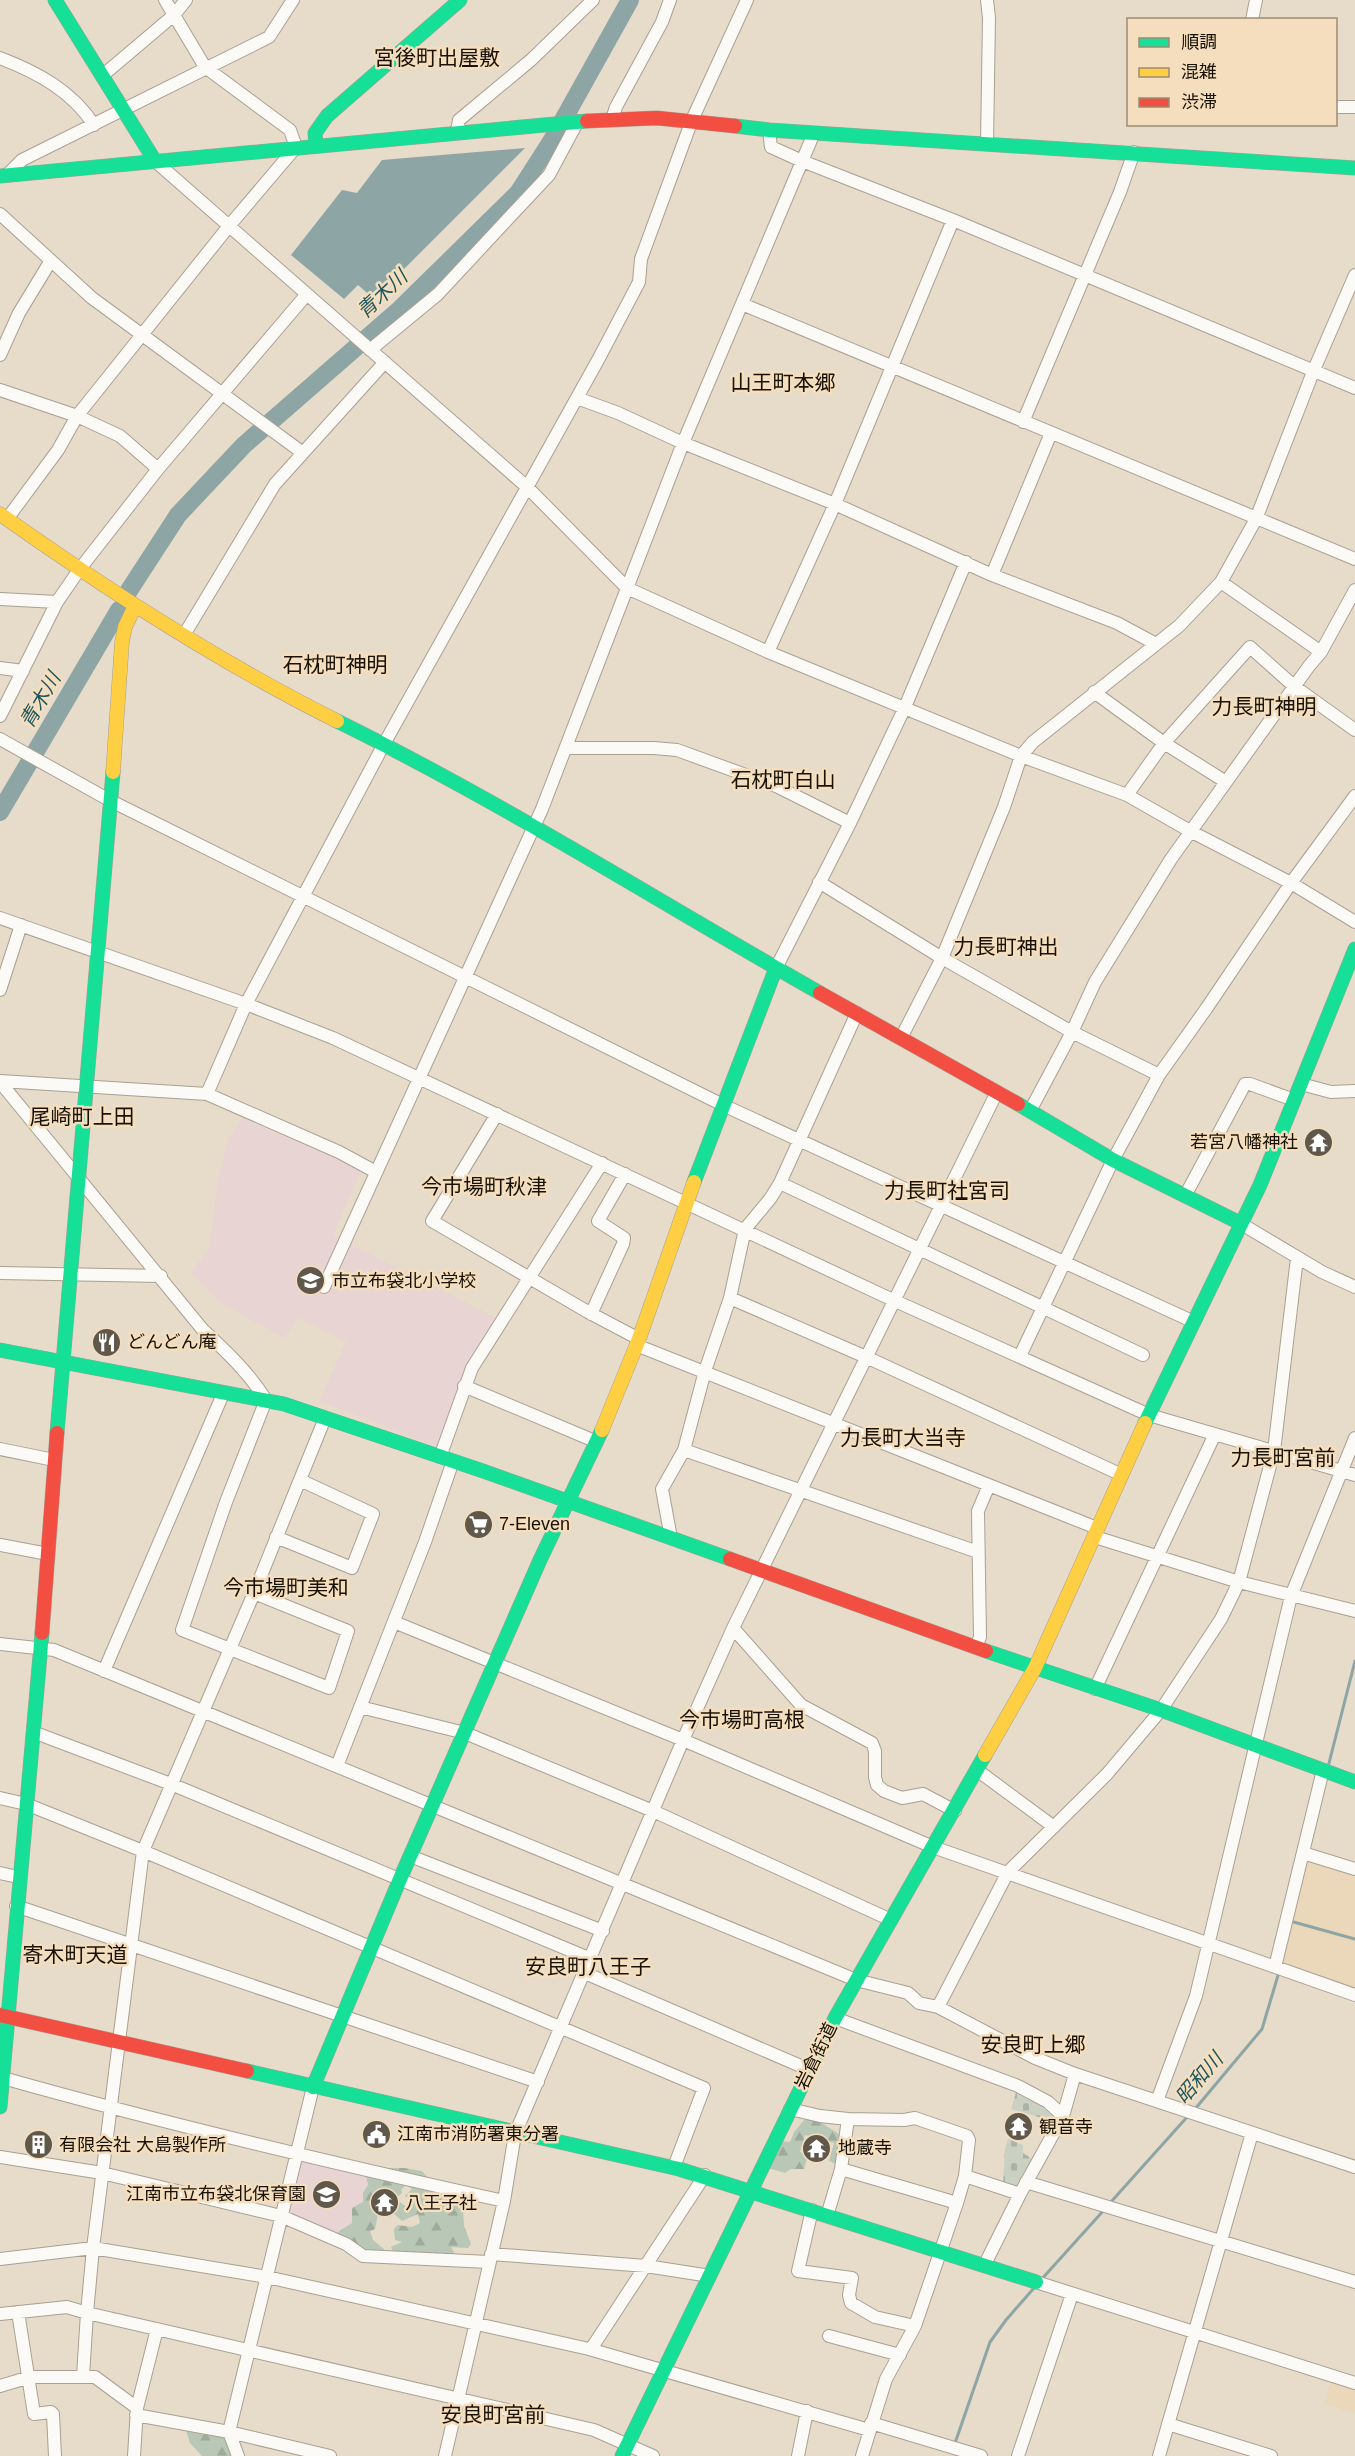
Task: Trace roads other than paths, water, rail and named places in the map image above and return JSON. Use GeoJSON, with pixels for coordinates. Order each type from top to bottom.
{"type":"FeatureCollection","features":[{"type":"Feature","properties":{"kind":"street"},"geometry":{"type":"LineString","coordinates":[[56,0],[122,111],[155,161],[527,487],[627,588],[768,652],[1022,756],[1127,795],[1190,831],[1291,883],[1355,922]]}},
{"type":"Feature","properties":{"kind":"street"},"geometry":{"type":"LineString","coordinates":[[165,0],[205,67],[290,130],[296,147]]}},
{"type":"Feature","properties":{"kind":"street"},"geometry":{"type":"LineString","coordinates":[[102,76],[174,15],[186,0]]}},
{"type":"Feature","properties":{"kind":"street"},"geometry":{"type":"LineString","coordinates":[[3,176],[22,160],[269,37],[293,0]]}},
{"type":"Feature","properties":{"kind":"street"},"geometry":{"type":"LineString","coordinates":[[316,145],[315,132],[327,116],[460,0]]}},
{"type":"Feature","properties":{"kind":"street"},"geometry":{"type":"LineString","coordinates":[[457,132],[459,120],[531,60],[593,0]]}},
{"type":"Feature","properties":{"kind":"street"},"geometry":{"type":"LineString","coordinates":[[612,119],[616,107],[662,22],[670,0]]}},
{"type":"Feature","properties":{"kind":"street"},"geometry":{"type":"LineString","coordinates":[[207,1094],[246,1004],[384,744],[639,282],[641,259],[692,120],[747,0]]}},
{"type":"Feature","properties":{"kind":"street"},"geometry":{"type":"LineString","coordinates":[[987,0],[989,18],[987,144]]}},
{"type":"Feature","properties":{"kind":"street"},"geometry":{"type":"LineString","coordinates":[[1252,18],[1256,0]]}},
{"type":"Feature","properties":{"kind":"street"},"geometry":{"type":"LineString","coordinates":[[0,58],[27,68],[58,87],[85,110],[94,125]]}},
{"type":"Feature","properties":{"kind":"street"},"geometry":{"type":"LineString","coordinates":[[1337,107],[1355,107]]}},
{"type":"Feature","properties":{"kind":"street"},"geometry":{"type":"LineString","coordinates":[[3,176],[612,119],[692,120],[770,130],[1355,168]]}},
{"type":"Feature","properties":{"kind":"street"},"geometry":{"type":"LineString","coordinates":[[365,345],[438,294],[549,175],[576,121]]}},
{"type":"Feature","properties":{"kind":"street"},"geometry":{"type":"LineString","coordinates":[[770,130],[771,147],[802,161],[953,220],[1355,388]]}},
{"type":"Feature","properties":{"kind":"street"},"geometry":{"type":"LineString","coordinates":[[324,1287],[567,748],[683,443],[814,133]]}},
{"type":"Feature","properties":{"kind":"street"},"geometry":{"type":"LineString","coordinates":[[296,147],[142,334],[78,416],[58,450],[3,516],[79,570],[135,606],[291,699],[384,744],[533,827],[1113,1160],[1240,1223],[1329,1276],[1355,1287]]}},
{"type":"Feature","properties":{"kind":"street"},"geometry":{"type":"LineString","coordinates":[[1023,422],[1083,274],[1120,192],[1134,152]]}},
{"type":"Feature","properties":{"kind":"street"},"geometry":{"type":"LineString","coordinates":[[0,214],[92,298],[303,453]]}},
{"type":"Feature","properties":{"kind":"street"},"geometry":{"type":"LineString","coordinates":[[768,652],[835,504],[953,220]]}},
{"type":"Feature","properties":{"kind":"street"},"geometry":{"type":"LineString","coordinates":[[0,355],[19,313],[50,262]]}},
{"type":"Feature","properties":{"kind":"street"},"geometry":{"type":"LineString","coordinates":[[901,1038],[942,958],[1004,807],[1022,756],[1032,742],[1179,626],[1221,582],[1256,519],[1313,372],[1355,275]]}},
{"type":"Feature","properties":{"kind":"street"},"geometry":{"type":"LineString","coordinates":[[0,716],[57,602],[79,570],[158,469],[307,294]]}},
{"type":"Feature","properties":{"kind":"street"},"geometry":{"type":"LineString","coordinates":[[742,304],[1355,559]]}},
{"type":"Feature","properties":{"kind":"street"},"geometry":{"type":"LineString","coordinates":[[184,635],[275,484],[385,362]]}},
{"type":"Feature","properties":{"kind":"street"},"geometry":{"type":"LineString","coordinates":[[0,390],[78,416],[120,436],[158,469]]}},
{"type":"Feature","properties":{"kind":"street"},"geometry":{"type":"LineString","coordinates":[[577,398],[835,504],[992,575],[1117,622],[1156,644]]}},
{"type":"Feature","properties":{"kind":"street"},"geometry":{"type":"LineString","coordinates":[[992,575],[1051,433]]}},
{"type":"Feature","properties":{"kind":"street"},"geometry":{"type":"LineString","coordinates":[[238,2456],[229,2432],[312,2087],[494,1664],[597,1442],[638,1342],[686,1202],[725,1106],[776,968],[850,823],[905,707],[966,562]]}},
{"type":"Feature","properties":{"kind":"street"},"geometry":{"type":"LineString","coordinates":[[1221,582],[1321,652]]}},
{"type":"Feature","properties":{"kind":"street"},"geometry":{"type":"LineString","coordinates":[[1030,1111],[1072,1032],[1095,982],[1190,831],[1321,652],[1355,590]]}},
{"type":"Feature","properties":{"kind":"street"},"geometry":{"type":"LineString","coordinates":[[0,599],[57,602]]}},
{"type":"Feature","properties":{"kind":"street"},"geometry":{"type":"LineString","coordinates":[[0,2105],[3,2078],[6,1940],[16,1906],[33,1732],[69,1274],[111,801],[122,642],[125,627],[135,606]]}},
{"type":"Feature","properties":{"kind":"street"},"geometry":{"type":"LineString","coordinates":[[1127,795],[1164,742],[1250,647],[1295,687],[1355,730]]}},
{"type":"Feature","properties":{"kind":"street"},"geometry":{"type":"LineString","coordinates":[[0,669],[22,671]]}},
{"type":"Feature","properties":{"kind":"street"},"geometry":{"type":"LineString","coordinates":[[1094,692],[1164,742],[1226,782]]}},
{"type":"Feature","properties":{"kind":"street"},"geometry":{"type":"LineString","coordinates":[[0,739],[111,801],[725,1106],[1194,1322]]}},
{"type":"Feature","properties":{"kind":"street"},"geometry":{"type":"LineString","coordinates":[[567,748],[677,750],[776,786],[850,823]]}},
{"type":"Feature","properties":{"kind":"street"},"geometry":{"type":"LineString","coordinates":[[1020,1356],[1113,1160],[1159,1075],[1291,883],[1355,796]]}},
{"type":"Feature","properties":{"kind":"street"},"geometry":{"type":"LineString","coordinates":[[819,882],[942,958],[1072,1032],[1159,1075]]}},
{"type":"Feature","properties":{"kind":"street"},"geometry":{"type":"LineString","coordinates":[[0,918],[246,1004],[333,1038],[894,1300],[1149,1415],[1355,1475]]}},
{"type":"Feature","properties":{"kind":"street"},"geometry":{"type":"LineString","coordinates":[[0,990],[21,925]]}},
{"type":"Feature","properties":{"kind":"street","name":"岩倉街道"},"geometry":{"type":"LineString","coordinates":[[625,2451],[835,2018],[1035,1668],[1149,1415],[1260,1185],[1355,949]]}},
{"type":"Feature","properties":{"kind":"street"},"geometry":{"type":"LineString","coordinates":[[671,1538],[662,1489],[684,1450],[705,1371],[730,1298],[744,1229],[771,1199],[780,1183],[857,1014]]}},
{"type":"Feature","properties":{"kind":"street"},"geometry":{"type":"LineString","coordinates":[[0,1082],[86,1085],[207,1094],[339,1152],[376,1172]]}},
{"type":"Feature","properties":{"kind":"street"},"geometry":{"type":"LineString","coordinates":[[0,1082],[204,1330],[254,1381],[267,1400]]}},
{"type":"Feature","properties":{"kind":"street"},"geometry":{"type":"LineString","coordinates":[[1185,1196],[1245,1084],[1294,1100]]}},
{"type":"Feature","properties":{"kind":"street"},"geometry":{"type":"LineString","coordinates":[[1301,1084],[1331,1092],[1355,1091]]}},
{"type":"Feature","properties":{"kind":"street"},"geometry":{"type":"LineString","coordinates":[[445,2456],[504,2201],[515,2134],[624,1884],[682,1740],[866,1356],[997,1092]]}},
{"type":"Feature","properties":{"kind":"street"},"geometry":{"type":"LineString","coordinates":[[497,1114],[432,1221],[638,1342],[989,1485],[1096,1533],[1239,1582],[1355,1611]]}},
{"type":"Feature","properties":{"kind":"street"},"geometry":{"type":"LineString","coordinates":[[337,1766],[394,1622],[447,1459],[464,1386],[472,1368],[528,1276],[602,1163]]}},
{"type":"Feature","properties":{"kind":"street"},"geometry":{"type":"LineString","coordinates":[[591,1314],[624,1238],[598,1221],[625,1174]]}},
{"type":"Feature","properties":{"kind":"street"},"geometry":{"type":"LineString","coordinates":[[780,1183],[1143,1355]]}},
{"type":"Feature","properties":{"kind":"street"},"geometry":{"type":"LineString","coordinates":[[938,2007],[1008,1872],[1107,1774],[1161,1710],[1221,1619],[1239,1582],[1274,1450],[1297,1258]]}},
{"type":"Feature","properties":{"kind":"street"},"geometry":{"type":"LineString","coordinates":[[0,1273],[161,1276]]}},
{"type":"Feature","properties":{"kind":"street"},"geometry":{"type":"LineString","coordinates":[[730,1298],[866,1356],[1122,1475]]}},
{"type":"Feature","properties":{"kind":"street"},"geometry":{"type":"LineString","coordinates":[[0,1350],[63,1364],[178,1383],[223,1394],[267,1400],[325,1418],[447,1459],[1095,1689],[1161,1710],[1355,1782]]}},
{"type":"Feature","properties":{"kind":"street"},"geometry":{"type":"LineString","coordinates":[[464,1386],[597,1442]]}},
{"type":"Feature","properties":{"kind":"street"},"geometry":{"type":"LineString","coordinates":[[104,1671],[223,1394]]}},
{"type":"Feature","properties":{"kind":"street"},"geometry":{"type":"LineString","coordinates":[[254,1593],[348,1631],[329,1689],[182,1630],[226,1502],[267,1400]]}},
{"type":"Feature","properties":{"kind":"street"},"geometry":{"type":"LineString","coordinates":[[83,2376],[93,2248],[143,1851],[231,1648],[325,1418]]}},
{"type":"Feature","properties":{"kind":"street"},"geometry":{"type":"LineString","coordinates":[[1095,1689],[1215,1434]]}},
{"type":"Feature","properties":{"kind":"street"},"geometry":{"type":"LineString","coordinates":[[1157,2101],[1196,1996],[1291,1596],[1355,1438]]}},
{"type":"Feature","properties":{"kind":"street"},"geometry":{"type":"LineString","coordinates":[[0,1449],[54,1460]]}},
{"type":"Feature","properties":{"kind":"street"},"geometry":{"type":"LineString","coordinates":[[684,1450],[978,1552]]}},
{"type":"Feature","properties":{"kind":"street"},"geometry":{"type":"LineString","coordinates":[[276,1537],[352,1568],[373,1514],[300,1480]]}},
{"type":"Feature","properties":{"kind":"street"},"geometry":{"type":"LineString","coordinates":[[976,1647],[980,1637],[978,1511],[989,1485]]}},
{"type":"Feature","properties":{"kind":"street"},"geometry":{"type":"LineString","coordinates":[[0,1545],[48,1554]]}},
{"type":"Feature","properties":{"kind":"street"},"geometry":{"type":"LineString","coordinates":[[394,1622],[682,1740],[933,1847],[1355,1995]]}},
{"type":"Feature","properties":{"kind":"street"},"geometry":{"type":"LineString","coordinates":[[734,1628],[801,1705],[872,1743],[875,1751],[875,1777],[877,1785],[884,1791],[902,1798],[923,1794],[955,1811]]}},
{"type":"Feature","properties":{"kind":"street"},"geometry":{"type":"LineString","coordinates":[[0,1644],[54,1650],[856,1980],[908,1993],[919,2002],[938,2007],[1035,2058],[1075,2074],[1355,2167]]}},
{"type":"Feature","properties":{"kind":"street"},"geometry":{"type":"LineString","coordinates":[[360,1707],[465,1732],[653,1811],[891,1920]]}},
{"type":"Feature","properties":{"kind":"street"},"geometry":{"type":"LineString","coordinates":[[33,1732],[171,1784],[591,1959]]}},
{"type":"Feature","properties":{"kind":"street"},"geometry":{"type":"LineString","coordinates":[[977,1770],[1054,1827]]}},
{"type":"Feature","properties":{"kind":"street"},"geometry":{"type":"LineString","coordinates":[[1279,1968],[1326,1772]]}},
{"type":"Feature","properties":{"kind":"street"},"geometry":{"type":"LineString","coordinates":[[0,1798],[26,1804],[143,1851],[704,2088],[674,2167]]}},
{"type":"Feature","properties":{"kind":"street"},"geometry":{"type":"LineString","coordinates":[[1306,1854],[1355,1869]]}},
{"type":"Feature","properties":{"kind":"street"},"geometry":{"type":"LineString","coordinates":[[410,1856],[603,1932]]}},
{"type":"Feature","properties":{"kind":"street"},"geometry":{"type":"LineString","coordinates":[[0,1873],[18,1877]]}},
{"type":"Feature","properties":{"kind":"street"},"geometry":{"type":"LineString","coordinates":[[16,1906],[538,2082]]}},
{"type":"Feature","properties":{"kind":"street"},"geometry":{"type":"LineString","coordinates":[[585,1972],[810,2070]]}},
{"type":"Feature","properties":{"kind":"street"},"geometry":{"type":"LineString","coordinates":[[3,2015],[515,2134],[705,2175],[750,2192],[1355,2383]]}},
{"type":"Feature","properties":{"kind":"street"},"geometry":{"type":"LineString","coordinates":[[835,2018],[1018,2086],[1048,2102],[1063,2116]]}},
{"type":"Feature","properties":{"kind":"street"},"geometry":{"type":"LineString","coordinates":[[984,2266],[1026,2182],[1063,2116],[1075,2074]]}},
{"type":"Feature","properties":{"kind":"street"},"geometry":{"type":"LineString","coordinates":[[3,2078],[110,2108],[504,2201]]}},
{"type":"Feature","properties":{"kind":"street"},"geometry":{"type":"LineString","coordinates":[[790,2109],[820,2116],[848,2119],[904,2120],[915,2118],[967,2136],[969,2140],[965,2176],[957,2203],[915,2326],[886,2379],[862,2456]]}},
{"type":"Feature","properties":{"kind":"street"},"geometry":{"type":"LineString","coordinates":[[827,2216],[841,2169],[848,2119]]}},
{"type":"Feature","properties":{"kind":"street"},"geometry":{"type":"LineString","coordinates":[[1159,2456],[1252,2133]]}},
{"type":"Feature","properties":{"kind":"street"},"geometry":{"type":"LineString","coordinates":[[0,2157],[102,2173],[281,2217],[346,2244],[363,2256],[490,2258],[646,2266],[710,2276]]}},
{"type":"Feature","properties":{"kind":"street"},"geometry":{"type":"LineString","coordinates":[[841,2169],[957,2203]]}},
{"type":"Feature","properties":{"kind":"street"},"geometry":{"type":"LineString","coordinates":[[591,2349],[705,2175]]}},
{"type":"Feature","properties":{"kind":"street"},"geometry":{"type":"LineString","coordinates":[[965,2176],[1020,2194]]}},
{"type":"Feature","properties":{"kind":"street"},"geometry":{"type":"LineString","coordinates":[[1026,2182],[1355,2282]]}},
{"type":"Feature","properties":{"kind":"street"},"geometry":{"type":"LineString","coordinates":[[812,2210],[798,2271],[852,2278],[849,2295],[851,2303],[875,2317],[915,2326]]}},
{"type":"Feature","properties":{"kind":"street"},"geometry":{"type":"LineString","coordinates":[[0,2259],[93,2248],[267,2277],[591,2349],[807,2411],[981,2456]]}},
{"type":"Feature","properties":{"kind":"street"},"geometry":{"type":"LineString","coordinates":[[1018,2456],[1072,2294]]}},
{"type":"Feature","properties":{"kind":"street"},"geometry":{"type":"LineString","coordinates":[[0,2314],[67,2307],[248,2352],[594,2430],[625,2451],[652,2456]]}},
{"type":"Feature","properties":{"kind":"street"},"geometry":{"type":"LineString","coordinates":[[18,2312],[34,2414],[51,2412],[53,2414],[55,2456]]}},
{"type":"Feature","properties":{"kind":"street"},"geometry":{"type":"LineString","coordinates":[[134,2456],[137,2412],[157,2329]]}},
{"type":"Feature","properties":{"kind":"street"},"geometry":{"type":"LineString","coordinates":[[829,2336],[900,2355]]}},
{"type":"Feature","properties":{"kind":"street"},"geometry":{"type":"LineString","coordinates":[[0,2386],[30,2377],[95,2377],[137,2412],[330,2456]]}},
{"type":"Feature","properties":{"kind":"street"},"geometry":{"type":"LineString","coordinates":[[798,2456],[807,2411]]}},
{"type":"Feature","properties":{"kind":"street"},"geometry":{"type":"LineString","coordinates":[[1168,2424],[1271,2456]]}},
{"type":"Feature","properties":{"kind":"water"},"geometry":{"type":"Polygon","coordinates":[[[525,148],[374,299],[358,285],[344,299],[291,255],[342,190],[357,193],[382,160],[525,148]]]}},
{"type":"Feature","properties":{"kind":"waterway","name":"青木川"},"geometry":{"type":"LineString","coordinates":[[128,592],[178,515],[244,445],[400,309],[518,193],[552,140],[630,0]]}},
{"type":"Feature","properties":{"kind":"waterway","name":"青木川"},"geometry":{"type":"LineString","coordinates":[[0,812],[119,610]]}},
{"type":"Feature","properties":{"kind":"waterway","name":"昭和川"},"geometry":{"type":"LineString","coordinates":[[1328,1767],[1355,1661]]}},
{"type":"Feature","properties":{"kind":"waterway"},"geometry":{"type":"LineString","coordinates":[[1290,1921],[1355,1939]]}},
{"type":"Feature","properties":{"kind":"waterway","name":"昭和川"},"geometry":{"type":"LineString","coordinates":[[1195,2109],[1262,2029],[1279,1972]]}},
{"type":"Feature","properties":{"kind":"waterway","name":"昭和川"},"geometry":{"type":"LineString","coordinates":[[1110,2203],[1188,2116]]}},
{"type":"Feature","properties":{"kind":"waterway","name":"昭和川"},"geometry":{"type":"LineString","coordinates":[[1040,2281],[1104,2210]]}},
{"type":"Feature","properties":{"kind":"waterway","name":"昭和川"},"geometry":{"type":"LineString","coordinates":[[954,2446],[990,2342],[1034,2288]]}},
{"type":"Feature","properties":{"kind":"place","name":"若宮八幡神社"},"geometry":{"type":"Point","coordinates":[1319,1142]}},
{"type":"Feature","properties":{"kind":"place","name":"市立布袋北小学校"},"geometry":{"type":"Point","coordinates":[311,1281]}},
{"type":"Feature","properties":{"kind":"place","name":"どんどん庵"},"geometry":{"type":"Point","coordinates":[106,1342]}},
{"type":"Feature","properties":{"kind":"place","name":"7-Eleven"},"geometry":{"type":"Point","coordinates":[478,1524]}},
{"type":"Feature","properties":{"kind":"place","name":"観音寺"},"geometry":{"type":"Point","coordinates":[1018,2127]}},
{"type":"Feature","properties":{"kind":"place","name":"江南市消防署東分署"},"geometry":{"type":"Point","coordinates":[376,2134]}},
{"type":"Feature","properties":{"kind":"place","name":"有限会社 大島製作所"},"geometry":{"type":"Point","coordinates":[38,2145]}},
{"type":"Feature","properties":{"kind":"place","name":"地蔵寺"},"geometry":{"type":"Point","coordinates":[817,2148]}},
{"type":"Feature","properties":{"kind":"place","name":"江南市立布袋北保育園"},"geometry":{"type":"Point","coordinates":[327,2194]}},
{"type":"Feature","properties":{"kind":"place","name":"八王子社"},"geometry":{"type":"Point","coordinates":[384,2203]}},
{"type":"Feature","properties":{"kind":"district","name":"宮後町出屋敷"},"geometry":{"type":"Point","coordinates":[437,57]}},
{"type":"Feature","properties":{"kind":"district","name":"山王町本郷"},"geometry":{"type":"Point","coordinates":[783,382]}},
{"type":"Feature","properties":{"kind":"district","name":"石枕町神明"},"geometry":{"type":"Point","coordinates":[335,664]}},
{"type":"Feature","properties":{"kind":"district","name":"力長町神明"},"geometry":{"type":"Point","coordinates":[1264,706]}},
{"type":"Feature","properties":{"kind":"district","name":"石枕町白山"},"geometry":{"type":"Point","coordinates":[783,779]}},
{"type":"Feature","properties":{"kind":"district","name":"力長町神出"},"geometry":{"type":"Point","coordinates":[1006,946]}},
{"type":"Feature","properties":{"kind":"district","name":"尾崎町上田"},"geometry":{"type":"Point","coordinates":[82,1116]}},
{"type":"Feature","properties":{"kind":"district","name":"今市場町秋津"},"geometry":{"type":"Point","coordinates":[484,1186]}},
{"type":"Feature","properties":{"kind":"district","name":"力長町社宮司"},"geometry":{"type":"Point","coordinates":[947,1190]}},
{"type":"Feature","properties":{"kind":"district","name":"力長町大当寺"},"geometry":{"type":"Point","coordinates":[903,1437]}},
{"type":"Feature","properties":{"kind":"district","name":"力長町宮前"},"geometry":{"type":"Point","coordinates":[1283,1457]}},
{"type":"Feature","properties":{"kind":"district","name":"今市場町美和"},"geometry":{"type":"Point","coordinates":[286,1587]}},
{"type":"Feature","properties":{"kind":"district","name":"今市場町高根"},"geometry":{"type":"Point","coordinates":[742,1719]}},
{"type":"Feature","properties":{"kind":"district","name":"寄木町天道"},"geometry":{"type":"Point","coordinates":[75,1954]}},
{"type":"Feature","properties":{"kind":"district","name":"安良町八王子"},"geometry":{"type":"Point","coordinates":[588,1966]}},
{"type":"Feature","properties":{"kind":"district","name":"安良町上郷"},"geometry":{"type":"Point","coordinates":[1033,2044]}},
{"type":"Feature","properties":{"kind":"district","name":"安良町宮前"},"geometry":{"type":"Point","coordinates":[493,2414]}}]}
